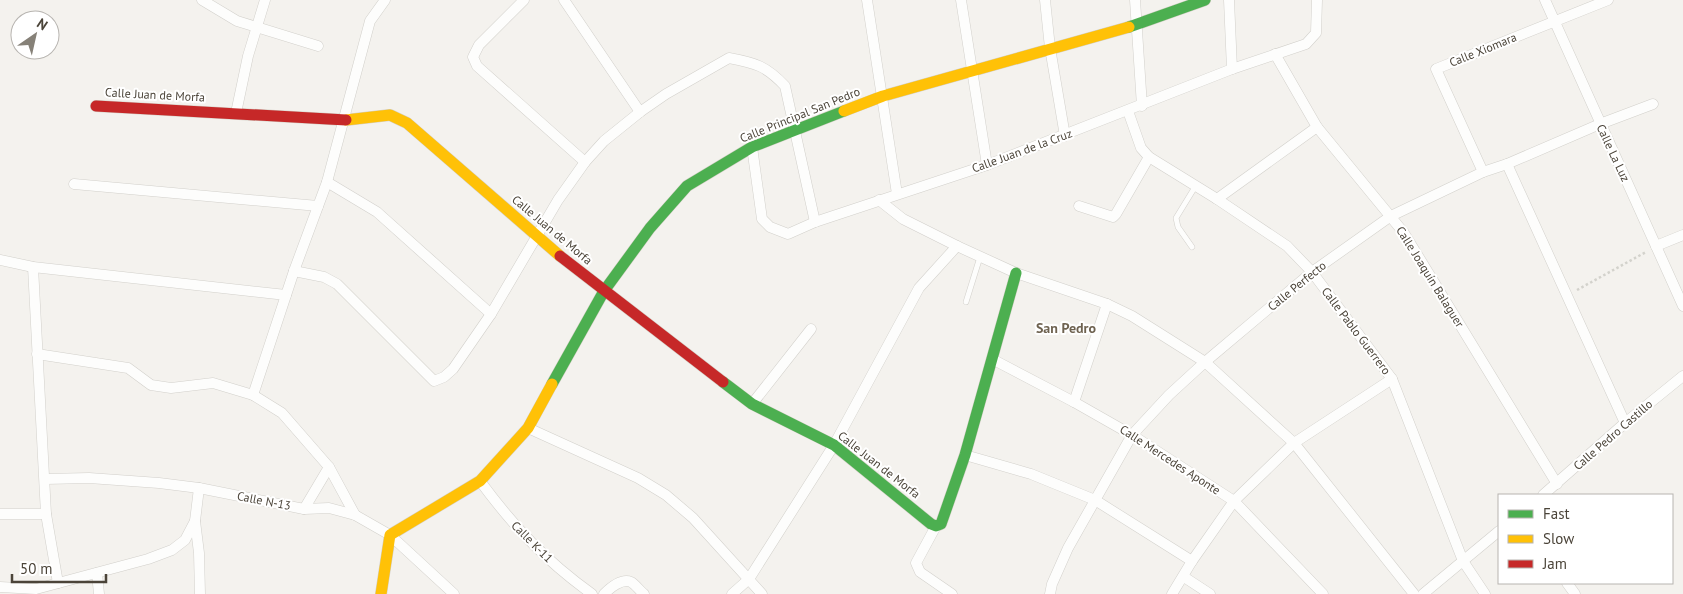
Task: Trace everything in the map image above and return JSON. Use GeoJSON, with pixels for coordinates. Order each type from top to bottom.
{"type":"FeatureCollection","features":[{"type":"Feature","properties":{"kind":"street"},"geometry":{"type":"LineString","coordinates":[[202,0],[237,20],[318,46]]}},
{"type":"Feature","properties":{"kind":"street"},"geometry":{"type":"LineString","coordinates":[[236,113],[248,56],[265,0]]}},
{"type":"Feature","properties":{"kind":"street"},"geometry":{"type":"LineString","coordinates":[[253,396],[294,271],[327,182],[370,20],[384,0]]}},
{"type":"Feature","properties":{"kind":"street"},"geometry":{"type":"LineString","coordinates":[[524,0],[479,45],[473,57],[477,66],[585,162]]}},
{"type":"Feature","properties":{"kind":"street"},"geometry":{"type":"LineString","coordinates":[[564,0],[640,112]]}},
{"type":"Feature","properties":{"kind":"street"},"geometry":{"type":"LineString","coordinates":[[867,0],[897,194]]}},
{"type":"Feature","properties":{"kind":"street"},"geometry":{"type":"LineString","coordinates":[[961,0],[987,165]]}},
{"type":"Feature","properties":{"kind":"street"},"geometry":{"type":"LineString","coordinates":[[1045,0],[1050,48],[1065,136]]}},
{"type":"Feature","properties":{"kind":"street"},"geometry":{"type":"LineString","coordinates":[[1135,0],[1142,106]]}},
{"type":"Feature","properties":{"kind":"street","name":"Calle Principal San Pedro"},"geometry":{"type":"LineString","coordinates":[[390,535],[480,482],[528,428],[604,291],[650,228],[687,186],[752,147],[883,96],[1137,25],[1205,0]]}},
{"type":"Feature","properties":{"kind":"street"},"geometry":{"type":"LineString","coordinates":[[1229,0],[1232,69]]}},
{"type":"Feature","properties":{"kind":"street","name":"Calle Juan de la Cruz"},"geometry":{"type":"LineString","coordinates":[[752,147],[762,219],[770,227],[788,234],[815,222],[987,165],[1142,106],[1232,69],[1306,44],[1316,34],[1317,0]]}},
{"type":"Feature","properties":{"kind":"street","name":"Calle La Luz"},"geometry":{"type":"LineString","coordinates":[[1545,0],[1683,306]]}},
{"type":"Feature","properties":{"kind":"street","name":"Calle Xiomara"},"geometry":{"type":"LineString","coordinates":[[1483,172],[1436,69],[1608,0]]}},
{"type":"Feature","properties":{"kind":"street","name":"Calle Joaquín Balaguer"},"geometry":{"type":"LineString","coordinates":[[1275,54],[1317,127],[1404,233],[1557,484]]}},
{"type":"Feature","properties":{"kind":"street"},"geometry":{"type":"LineString","coordinates":[[294,271],[324,277],[336,284],[434,381],[444,377],[453,369],[491,314],[558,200],[585,162],[604,142],[640,112],[666,94],[729,58],[753,62],[771,72],[785,86],[815,222]]}},
{"type":"Feature","properties":{"kind":"street","name":"Calle Perfecto"},"geometry":{"type":"LineString","coordinates":[[1050,594],[1052,584],[1068,548],[1132,435],[1169,394],[1312,272],[1391,216],[1483,172],[1653,104]]}},
{"type":"Feature","properties":{"kind":"street","name":"Calle Juan de Morfa"},"geometry":{"type":"LineString","coordinates":[[96,106],[342,120],[390,115],[407,123],[537,237],[604,291],[752,404],[834,445],[931,524],[939,525]]}},
{"type":"Feature","properties":{"kind":"street","name":"Calle Pablo Guerrero"},"geometry":{"type":"LineString","coordinates":[[1128,111],[1141,148],[1149,157],[1217,199],[1287,246],[1312,272],[1392,379],[1463,561],[1485,594]]}},
{"type":"Feature","properties":{"kind":"street"},"geometry":{"type":"LineString","coordinates":[[1217,199],[1317,127]]}},
{"type":"Feature","properties":{"kind":"street"},"geometry":{"type":"LineString","coordinates":[[1079,206],[1113,216],[1116,214],[1149,157]]}},
{"type":"Feature","properties":{"kind":"street"},"geometry":{"type":"LineString","coordinates":[[1507,164],[1625,423]]}},
{"type":"Feature","properties":{"kind":"street"},"geometry":{"type":"LineString","coordinates":[[327,182],[378,212],[491,314]]}},
{"type":"Feature","properties":{"kind":"street"},"geometry":{"type":"LineString","coordinates":[[74,184],[318,206]]}},
{"type":"Feature","properties":{"kind":"street"},"geometry":{"type":"LineString","coordinates":[[879,200],[903,219],[980,257],[1016,273],[1107,304],[1132,316],[1205,362],[1294,443],[1414,594]]}},
{"type":"Feature","properties":{"kind":"street"},"geometry":{"type":"LineString","coordinates":[[1656,246],[1683,235]]}},
{"type":"Feature","properties":{"kind":"street"},"geometry":{"type":"LineString","coordinates":[[732,594],[749,579],[834,445],[919,288],[957,246]]}},
{"type":"Feature","properties":{"kind":"street"},"geometry":{"type":"LineString","coordinates":[[0,260],[33,266],[286,295]]}},
{"type":"Feature","properties":{"kind":"street"},"geometry":{"type":"LineString","coordinates":[[33,266],[46,514],[58,582]]}},
{"type":"Feature","properties":{"kind":"street"},"geometry":{"type":"LineString","coordinates":[[952,594],[935,590],[920,572],[916,563],[939,525],[965,454],[1016,273]]}},
{"type":"Feature","properties":{"kind":"street"},"geometry":{"type":"LineString","coordinates":[[1074,402],[1107,304]]}},
{"type":"Feature","properties":{"kind":"street"},"geometry":{"type":"LineString","coordinates":[[752,404],[811,329]]}},
{"type":"Feature","properties":{"kind":"street"},"geometry":{"type":"LineString","coordinates":[[37,354],[128,368],[151,384],[171,388],[213,383],[253,396],[282,413],[330,467],[355,515]]}},
{"type":"Feature","properties":{"kind":"street","name":"Calle Mercedes Aponte"},"geometry":{"type":"LineString","coordinates":[[992,360],[1074,402],[1132,435],[1234,501],[1323,594]]}},
{"type":"Feature","properties":{"kind":"street","name":"Calle Pedro Castillo"},"geometry":{"type":"LineString","coordinates":[[1546,494],[1625,423],[1683,376]]}},
{"type":"Feature","properties":{"kind":"street"},"geometry":{"type":"LineString","coordinates":[[1172,594],[1234,501],[1294,443],[1392,379]]}},
{"type":"Feature","properties":{"kind":"street"},"geometry":{"type":"LineString","coordinates":[[528,428],[638,478],[666,495],[693,518],[762,594]]}},
{"type":"Feature","properties":{"kind":"street"},"geometry":{"type":"LineString","coordinates":[[965,454],[1032,474],[1095,500],[1192,562]]}},
{"type":"Feature","properties":{"kind":"street"},"geometry":{"type":"LineString","coordinates":[[304,509],[330,467]]}},
{"type":"Feature","properties":{"kind":"street","name":"Calle N-13"},"geometry":{"type":"LineString","coordinates":[[45,478],[106,479],[159,483],[199,488],[304,509],[329,508],[355,515],[390,535],[454,594]]}},
{"type":"Feature","properties":{"kind":"street","name":"Calle K-11"},"geometry":{"type":"LineString","coordinates":[[480,482],[505,515],[534,546],[565,575],[592,594]]}},
{"type":"Feature","properties":{"kind":"street"},"geometry":{"type":"LineString","coordinates":[[199,488],[195,521],[199,553],[200,594]]}},
{"type":"Feature","properties":{"kind":"street"},"geometry":{"type":"LineString","coordinates":[[0,514],[46,514]]}},
{"type":"Feature","properties":{"kind":"street"},"geometry":{"type":"LineString","coordinates":[[0,587],[36,591],[58,582],[148,559],[172,550],[185,540],[195,521]]}},
{"type":"Feature","properties":{"kind":"street"},"geometry":{"type":"LineString","coordinates":[[1423,594],[1498,532]]}},
{"type":"Feature","properties":{"kind":"street"},"geometry":{"type":"LineString","coordinates":[[381,594],[390,535]]}},
{"type":"Feature","properties":{"kind":"street"},"geometry":{"type":"LineString","coordinates":[[97,573],[99,594]]}},
{"type":"Feature","properties":{"kind":"street"},"geometry":{"type":"LineString","coordinates":[[1184,577],[1210,594]]}},
{"type":"Feature","properties":{"kind":"street"},"geometry":{"type":"LineString","coordinates":[[604,594],[622,582],[630,582],[644,594]]}},
{"type":"Feature","properties":{"kind":"lane"},"geometry":{"type":"LineString","coordinates":[[1192,247],[1178,227],[1176,218],[1196,187]]}},
{"type":"Feature","properties":{"kind":"lane"},"geometry":{"type":"LineString","coordinates":[[966,302],[980,257]]}},
{"type":"Feature","properties":{"kind":"path"},"geometry":{"type":"LineString","coordinates":[[1567,296],[1656,246]]}},
{"type":"Feature","properties":{"kind":"traffic: fast"},"geometry":{"type":"LineString","coordinates":[[1129,27],[1205,0]]}},
{"type":"Feature","properties":{"kind":"traffic: fast"},"geometry":{"type":"LineString","coordinates":[[552,384],[604,291],[650,228],[687,186],[752,147],[844,111]]}},
{"type":"Feature","properties":{"kind":"traffic: fast"},"geometry":{"type":"LineString","coordinates":[[723,382],[752,404],[834,445],[931,524],[936,526],[941,524],[965,455],[1016,273]]}},
{"type":"Feature","properties":{"kind":"traffic: slow"},"geometry":{"type":"LineString","coordinates":[[844,111],[883,96],[1129,27]]}},
{"type":"Feature","properties":{"kind":"traffic: slow"},"geometry":{"type":"LineString","coordinates":[[346,120],[390,115],[407,123],[560,256]]}},
{"type":"Feature","properties":{"kind":"traffic: slow"},"geometry":{"type":"LineString","coordinates":[[381,594],[390,535],[480,481],[528,428],[552,384]]}},
{"type":"Feature","properties":{"kind":"traffic: jam"},"geometry":{"type":"LineString","coordinates":[[96,106],[346,120]]}},
{"type":"Feature","properties":{"kind":"traffic: jam"},"geometry":{"type":"LineString","coordinates":[[560,256],[723,382]]}},
{"type":"Feature","properties":{"kind":"district","name":"San Pedro"},"geometry":{"type":"Point","coordinates":[1066,328]}}]}
